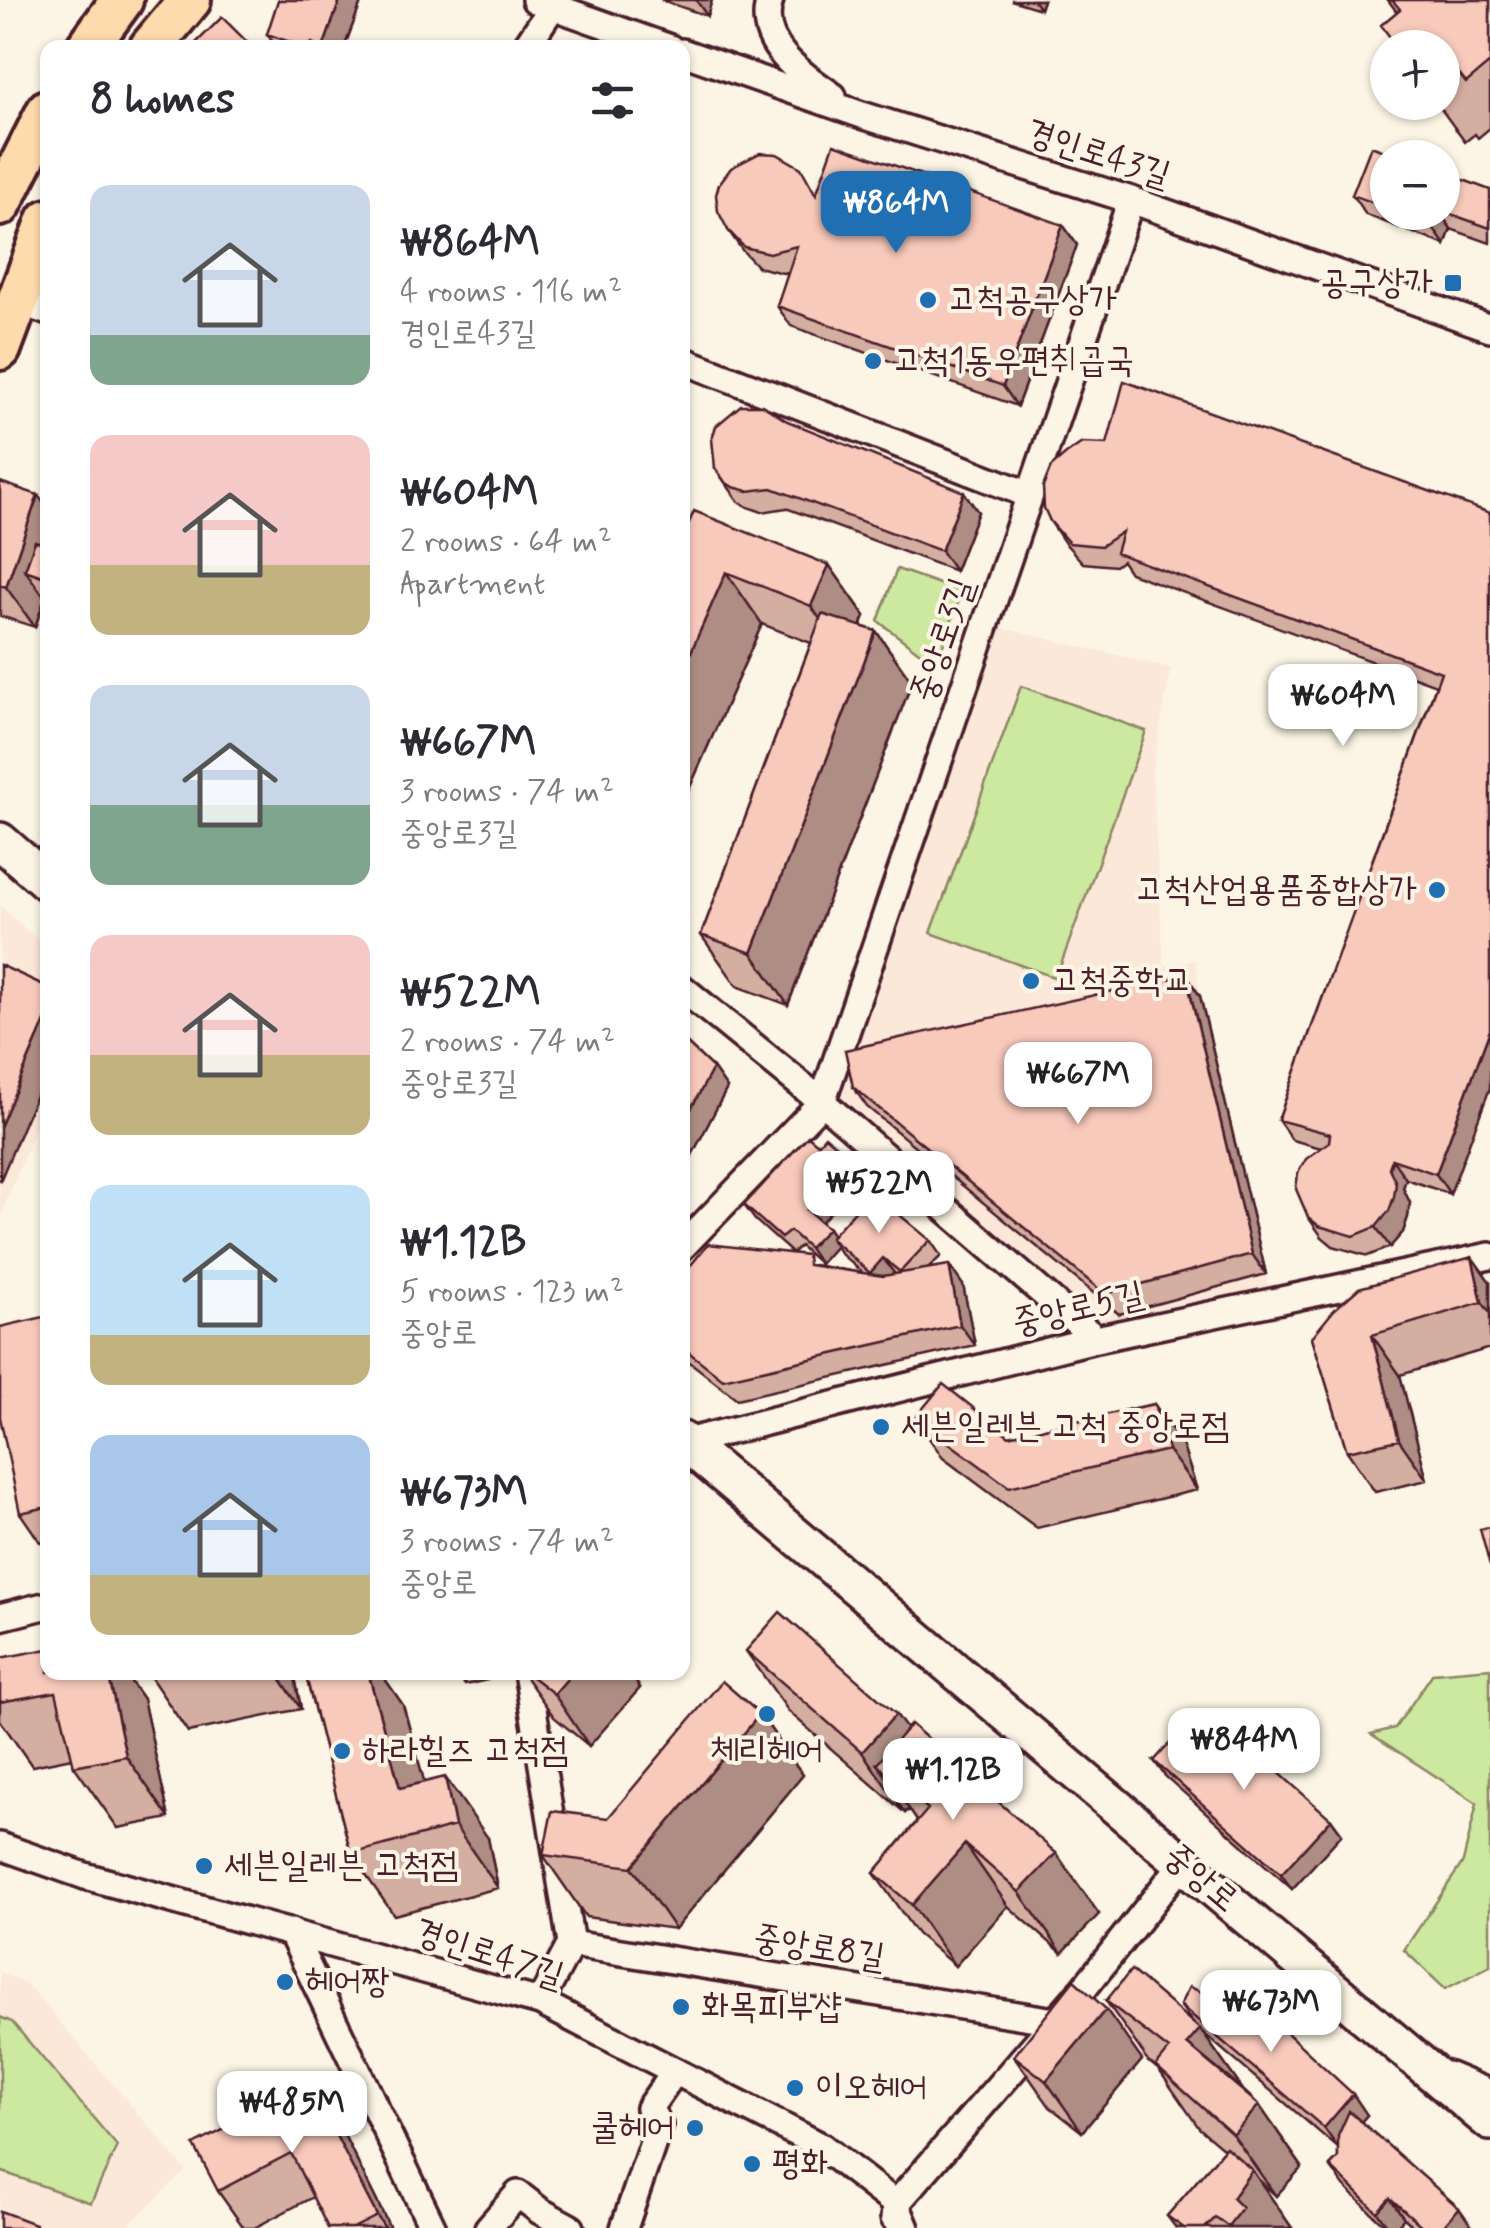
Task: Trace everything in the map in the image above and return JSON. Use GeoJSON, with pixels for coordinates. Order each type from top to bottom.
{"type":"FeatureCollection","features":[{"type":"Feature","properties":{"kind":"main road"},"geometry":{"type":"LineString","coordinates":[[93,40],[122,0]]}},
{"type":"Feature","properties":{"kind":"main road"},"geometry":{"type":"LineString","coordinates":[[157,40],[190,0]]}},
{"type":"Feature","properties":{"kind":"main road"},"geometry":{"type":"LineString","coordinates":[[0,205],[40,126]]}},
{"type":"Feature","properties":{"kind":"main road"},"geometry":{"type":"LineString","coordinates":[[0,349],[32,307],[40,264]]}},
{"type":"Feature","properties":{"kind":"main road"},"geometry":{"type":"LineString","coordinates":[[0,841],[40,876]]}},
{"type":"Feature","properties":{"kind":"main road","name":"중앙로"},"geometry":{"type":"LineString","coordinates":[[690,1448],[1490,2122]]}},
{"type":"Feature","properties":{"kind":"street"},"geometry":{"type":"LineString","coordinates":[[770,0],[765,15],[767,30],[782,52],[800,73],[862,115]]}},
{"type":"Feature","properties":{"kind":"street"},"geometry":{"type":"LineString","coordinates":[[528,40],[544,3],[648,40]]}},
{"type":"Feature","properties":{"kind":"street","name":"경인로43길"},"geometry":{"type":"LineString","coordinates":[[690,55],[862,115],[1131,200],[1490,328]]}},
{"type":"Feature","properties":{"kind":"street","name":"중앙로3길"},"geometry":{"type":"LineString","coordinates":[[690,1238],[822,1102],[1131,200]]}},
{"type":"Feature","properties":{"kind":"street"},"geometry":{"type":"LineString","coordinates":[[690,363],[1030,495]]}},
{"type":"Feature","properties":{"kind":"street"},"geometry":{"type":"LineString","coordinates":[[690,995],[822,1102],[1096,1339]]}},
{"type":"Feature","properties":{"kind":"street","name":"중앙로5길"},"geometry":{"type":"LineString","coordinates":[[690,1440],[1096,1339],[1490,1256]]}},
{"type":"Feature","properties":{"kind":"street"},"geometry":{"type":"LineString","coordinates":[[0,1617],[40,1607]]}},
{"type":"Feature","properties":{"kind":"street"},"geometry":{"type":"LineString","coordinates":[[528,1680],[571,1944],[540,2002]]}},
{"type":"Feature","properties":{"kind":"street","name":"경인로47길"},"geometry":{"type":"LineString","coordinates":[[0,1846],[85,1876],[540,2002],[822,2146],[898,2220]]}},
{"type":"Feature","properties":{"kind":"street"},"geometry":{"type":"LineString","coordinates":[[898,2220],[1183,1863]]}},
{"type":"Feature","properties":{"kind":"street"},"geometry":{"type":"LineString","coordinates":[[291,1932],[434,2228]]}},
{"type":"Feature","properties":{"kind":"street","name":"중앙로8길"},"geometry":{"type":"LineString","coordinates":[[571,1944],[1055,2022]]}},
{"type":"Feature","properties":{"kind":"street"},"geometry":{"type":"LineString","coordinates":[[1424,2066],[1490,2093]]}},
{"type":"Feature","properties":{"kind":"street"},"geometry":{"type":"LineString","coordinates":[[624,2228],[659,2126],[648,2108],[675,2071]]}},
{"type":"Feature","properties":{"kind":"street"},"geometry":{"type":"LineString","coordinates":[[488,2228],[518,2194],[540,2212],[571,2228]]}},
{"type":"Feature","properties":{"kind":"shaded area","name":"고척중학교"},"geometry":{"type":"Polygon","coordinates":[[[986,624],[1171,668],[1152,772],[1164,966],[1195,960],[1200,996],[1272,1302],[1096,1339],[822,1102],[986,624]]]}},
{"type":"Feature","properties":{"kind":"shaded area"},"geometry":{"type":"Polygon","coordinates":[[[0,906],[40,942],[40,1116],[0,1218],[0,906]]]}},
{"type":"Feature","properties":{"kind":"shaded area"},"geometry":{"type":"Polygon","coordinates":[[[0,1972],[27,1984],[186,2170],[126,2228],[0,2228],[0,1972]]]}},
{"type":"Feature","properties":{"kind":"green space"},"geometry":{"type":"Polygon","coordinates":[[[897,569],[962,592],[936,665],[878,621],[897,569]]]}},
{"type":"Feature","properties":{"kind":"green space"},"geometry":{"type":"Polygon","coordinates":[[[1021,686],[1146,731],[1056,978],[931,933],[1021,686]]]}},
{"type":"Feature","properties":{"kind":"green space"},"geometry":{"type":"Polygon","coordinates":[[[1490,1668],[1490,1966],[1445,1989],[1404,1950],[1463,1862],[1477,1803],[1371,1734],[1395,1728],[1433,1673],[1490,1668]]]}},
{"type":"Feature","properties":{"kind":"green space"},"geometry":{"type":"Polygon","coordinates":[[[0,2017],[12,2022],[117,2146],[91,2203],[0,2171],[0,2017]]]}},
{"type":"Feature","properties":{"kind":"building"},"geometry":{"type":"Polygon","coordinates":[[[278,0],[340,0],[326,40],[284,40],[267,34],[278,0]]]}},
{"type":"Feature","properties":{"kind":"building"},"geometry":{"type":"Polygon","coordinates":[[[1392,0],[1490,0],[1490,63],[1466,83],[1460,75],[1460,30],[1385,30],[1381,25],[1400,9],[1392,0]]]}},
{"type":"Feature","properties":{"kind":"building"},"geometry":{"type":"Polygon","coordinates":[[[222,17],[245,40],[199,40],[222,17]]]}},
{"type":"Feature","properties":{"kind":"building","name":"고척공구상가"},"geometry":{"type":"Polygon","coordinates":[[[834,144],[1063,225],[1003,386],[777,306],[797,246],[769,253],[744,247],[728,230],[718,211],[719,184],[731,168],[760,153],[777,154],[801,168],[816,195],[834,144]]]}},
{"type":"Feature","properties":{"kind":"building"},"geometry":{"type":"Polygon","coordinates":[[[1370,149],[1370,202],[1352,195],[1370,149]]]}},
{"type":"Feature","properties":{"kind":"building"},"geometry":{"type":"Polygon","coordinates":[[[1460,179],[1490,190],[1490,228],[1460,217],[1460,179]]]}},
{"type":"Feature","properties":{"kind":"building","name":"고척산업용품종합상가"},"geometry":{"type":"Polygon","coordinates":[[[1124,381],[1490,513],[1490,1030],[1436,1174],[1392,1159],[1389,1168],[1396,1183],[1389,1211],[1376,1227],[1354,1236],[1319,1226],[1308,1217],[1296,1189],[1298,1173],[1306,1159],[1329,1142],[1330,1134],[1278,1120],[1441,672],[1116,553],[1122,532],[1101,546],[1069,543],[1050,521],[1044,508],[1043,487],[1051,467],[1082,443],[1107,444],[1124,381]]]}},
{"type":"Feature","properties":{"kind":"building"},"geometry":{"type":"Polygon","coordinates":[[[741,405],[762,405],[787,421],[964,492],[941,551],[772,488],[748,491],[725,482],[715,468],[712,439],[716,426],[741,405]]]}},
{"type":"Feature","properties":{"kind":"building"},"geometry":{"type":"Polygon","coordinates":[[[0,482],[38,495],[6,587],[0,585],[0,482]]]}},
{"type":"Feature","properties":{"kind":"building"},"geometry":{"type":"Polygon","coordinates":[[[694,511],[829,565],[811,606],[726,572],[690,654],[690,520],[694,511]]]}},
{"type":"Feature","properties":{"kind":"building"},"geometry":{"type":"Polygon","coordinates":[[[35,541],[40,543],[40,575],[25,570],[35,541]]]}},
{"type":"Feature","properties":{"kind":"building"},"geometry":{"type":"Polygon","coordinates":[[[822,614],[876,631],[752,953],[701,935],[822,614]]]}},
{"type":"Feature","properties":{"kind":"building"},"geometry":{"type":"Polygon","coordinates":[[[0,965],[40,983],[40,1033],[0,1127],[0,965]]]}},
{"type":"Feature","properties":{"kind":"building"},"geometry":{"type":"Polygon","coordinates":[[[1186,975],[1252,1254],[1105,1294],[853,1087],[845,1050],[1186,975]]]}},
{"type":"Feature","properties":{"kind":"building"},"geometry":{"type":"Polygon","coordinates":[[[690,1046],[713,1068],[690,1110],[690,1046]]]}},
{"type":"Feature","properties":{"kind":"building"},"geometry":{"type":"Polygon","coordinates":[[[808,1136],[818,1144],[825,1136],[854,1161],[807,1210],[828,1228],[809,1248],[790,1231],[781,1238],[744,1205],[808,1136]]]}},
{"type":"Feature","properties":{"kind":"building"},"geometry":{"type":"Polygon","coordinates":[[[872,1192],[930,1240],[900,1272],[883,1258],[870,1273],[830,1238],[872,1192]]]}},
{"type":"Feature","properties":{"kind":"building"},"geometry":{"type":"Polygon","coordinates":[[[708,1244],[807,1255],[808,1265],[883,1276],[949,1265],[960,1325],[723,1379],[690,1353],[690,1266],[708,1244]]]}},
{"type":"Feature","properties":{"kind":"building"},"geometry":{"type":"Polygon","coordinates":[[[1472,1257],[1482,1302],[1372,1335],[1399,1440],[1347,1451],[1312,1337],[1359,1288],[1472,1257]]]}},
{"type":"Feature","properties":{"kind":"building"},"geometry":{"type":"Polygon","coordinates":[[[40,1318],[40,1509],[20,1513],[0,1417],[0,1327],[40,1318]]]}},
{"type":"Feature","properties":{"kind":"building"},"geometry":{"type":"Polygon","coordinates":[[[943,1384],[1009,1436],[1154,1404],[1168,1450],[1009,1487],[915,1418],[943,1384]]]}},
{"type":"Feature","properties":{"kind":"building"},"geometry":{"type":"Polygon","coordinates":[[[1490,1527],[1490,1566],[1480,1529],[1490,1527]]]}},
{"type":"Feature","properties":{"kind":"building"},"geometry":{"type":"Polygon","coordinates":[[[780,1612],[896,1714],[862,1752],[746,1651],[780,1612]]]}},
{"type":"Feature","properties":{"kind":"building"},"geometry":{"type":"Polygon","coordinates":[[[40,1650],[40,1680],[110,1680],[126,1756],[74,1766],[56,1692],[0,1702],[0,1658],[40,1650]]]}},
{"type":"Feature","properties":{"kind":"building"},"geometry":{"type":"Polygon","coordinates":[[[307,1680],[370,1680],[400,1788],[445,1777],[455,1826],[351,1854],[307,1680]]]}},
{"type":"Feature","properties":{"kind":"building"},"geometry":{"type":"Polygon","coordinates":[[[536,1680],[566,1680],[554,1694],[536,1680]]]}},
{"type":"Feature","properties":{"kind":"building"},"geometry":{"type":"Polygon","coordinates":[[[722,1681],[760,1714],[632,1867],[543,1855],[552,1811],[608,1818],[722,1681]]]}},
{"type":"Feature","properties":{"kind":"building"},"geometry":{"type":"Polygon","coordinates":[[[1222,1722],[1331,1819],[1281,1874],[1154,1761],[1187,1724],[1205,1740],[1222,1722]]]}},
{"type":"Feature","properties":{"kind":"building"},"geometry":{"type":"Polygon","coordinates":[[[911,1724],[1056,1853],[1019,1892],[965,1844],[912,1905],[874,1873],[928,1809],[877,1764],[911,1724]]]}},
{"type":"Feature","properties":{"kind":"building"},"geometry":{"type":"Polygon","coordinates":[[[1131,1970],[1200,2029],[1187,2044],[1259,2105],[1233,2135],[1156,2066],[1169,2050],[1106,2001],[1131,1970]]]}},
{"type":"Feature","properties":{"kind":"building"},"geometry":{"type":"Polygon","coordinates":[[[1074,1980],[1106,2009],[1046,2081],[1014,2056],[1074,1980]]]}},
{"type":"Feature","properties":{"kind":"building"},"geometry":{"type":"Polygon","coordinates":[[[1189,1987],[1272,2019],[1353,2094],[1324,2128],[1180,2005],[1189,1987]]]}},
{"type":"Feature","properties":{"kind":"building"},"geometry":{"type":"Polygon","coordinates":[[[310,2085],[377,2216],[353,2228],[328,2228],[291,2153],[218,2191],[194,2145],[310,2085]]]}},
{"type":"Feature","properties":{"kind":"building"},"geometry":{"type":"Polygon","coordinates":[[[1349,2111],[1459,2208],[1442,2228],[1424,2228],[1390,2198],[1377,2212],[1330,2166],[1338,2158],[1338,2136],[1349,2111]]]}},
{"type":"Feature","properties":{"kind":"building"},"geometry":{"type":"Polygon","coordinates":[[[1226,2147],[1252,2170],[1232,2198],[1242,2208],[1228,2226],[1215,2218],[1205,2228],[1184,2228],[1167,2216],[1226,2147]]]}},
{"type":"Feature","properties":{"kind":"building"},"geometry":{"type":"Polygon","coordinates":[[[0,2211],[35,2224],[34,2228],[0,2228],[0,2211]]]}},
{"type":"Feature","properties":{"kind":"place","name":"공구상가"},"geometry":{"type":"Point","coordinates":[1453,283]}},
{"type":"Feature","properties":{"kind":"place","name":"고척공구상가"},"geometry":{"type":"Point","coordinates":[928,300]}},
{"type":"Feature","properties":{"kind":"place","name":"고척1동우편취급국"},"geometry":{"type":"Point","coordinates":[873,361]}},
{"type":"Feature","properties":{"kind":"place","name":"고척산업용품종합상가"},"geometry":{"type":"Point","coordinates":[1437,890]}},
{"type":"Feature","properties":{"kind":"place","name":"고척중학교"},"geometry":{"type":"Point","coordinates":[1031,981]}},
{"type":"Feature","properties":{"kind":"place","name":"세븐일레븐 고척 중앙로점"},"geometry":{"type":"Point","coordinates":[881,1427]}},
{"type":"Feature","properties":{"kind":"place","name":"체리헤어"},"geometry":{"type":"Point","coordinates":[767,1714]}},
{"type":"Feature","properties":{"kind":"place","name":"하라힐즈 고척점"},"geometry":{"type":"Point","coordinates":[342,1751]}},
{"type":"Feature","properties":{"kind":"place","name":"세븐일레븐 고척점"},"geometry":{"type":"Point","coordinates":[204,1866]}},
{"type":"Feature","properties":{"kind":"place","name":"헤어짱"},"geometry":{"type":"Point","coordinates":[285,1982]}},
{"type":"Feature","properties":{"kind":"place","name":"화목피부샵"},"geometry":{"type":"Point","coordinates":[681,2007]}},
{"type":"Feature","properties":{"kind":"place","name":"이오헤어"},"geometry":{"type":"Point","coordinates":[795,2088]}},
{"type":"Feature","properties":{"kind":"place","name":"쿨헤어"},"geometry":{"type":"Point","coordinates":[695,2128]}},
{"type":"Feature","properties":{"kind":"place","name":"평화"},"geometry":{"type":"Point","coordinates":[752,2164]}}]}
